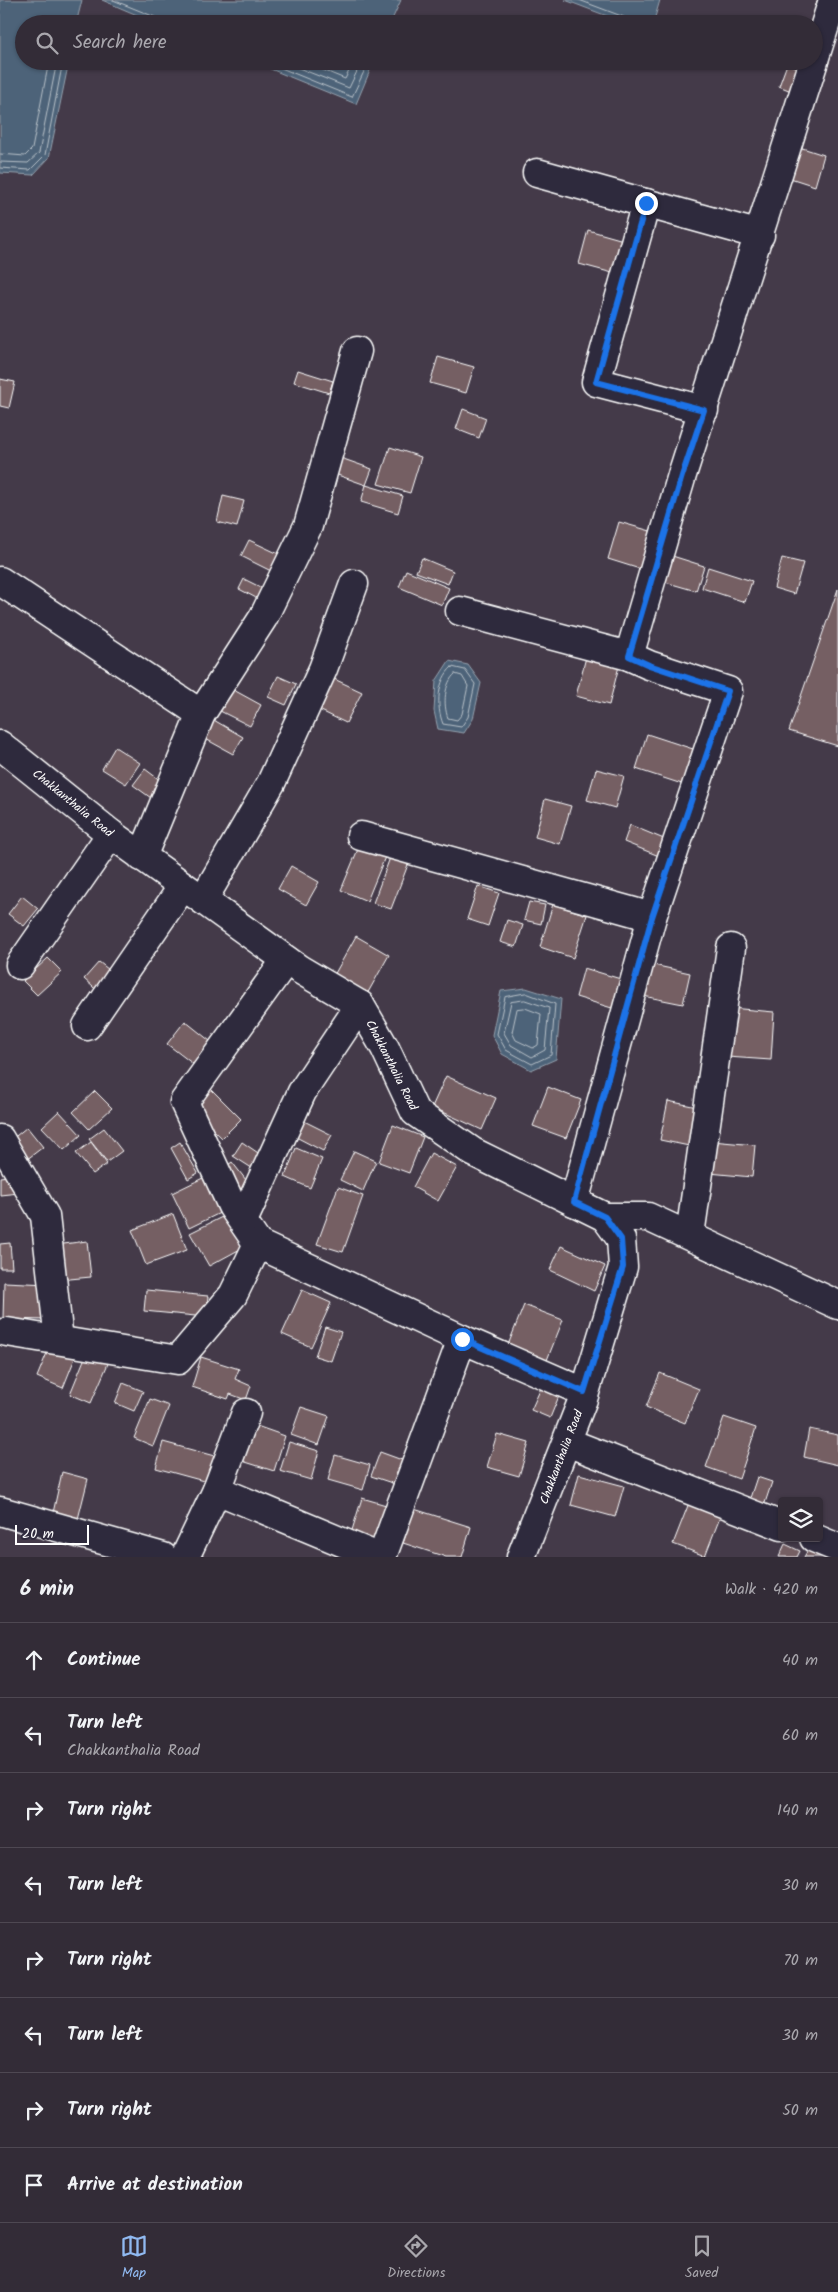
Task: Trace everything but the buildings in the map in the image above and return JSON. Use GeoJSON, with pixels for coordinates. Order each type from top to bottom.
{"type":"FeatureCollection","features":[{"type":"Feature","properties":{"kind":"street"},"geometry":{"type":"LineString","coordinates":[[823,32],[833,0]]}},
{"type":"Feature","properties":{"kind":"street"},"geometry":{"type":"LineString","coordinates":[[629,656],[682,476],[760,236],[811,70]]}},
{"type":"Feature","properties":{"kind":"street"},"geometry":{"type":"LineString","coordinates":[[537,173],[760,236]]}},
{"type":"Feature","properties":{"kind":"street"},"geometry":{"type":"LineString","coordinates":[[646,203],[596,382],[704,410]]}},
{"type":"Feature","properties":{"kind":"street"},"geometry":{"type":"LineString","coordinates":[[142,857],[201,714],[263,618],[308,526],[357,351]]}},
{"type":"Feature","properties":{"kind":"street"},"geometry":{"type":"LineString","coordinates":[[0,581],[201,714]]}},
{"type":"Feature","properties":{"kind":"street"},"geometry":{"type":"LineString","coordinates":[[87,1026],[193,893],[271,783],[323,670],[354,584]]}},
{"type":"Feature","properties":{"kind":"street"},"geometry":{"type":"LineString","coordinates":[[460,611],[629,656],[649,665],[728,691],[652,917],[574,1202]]}},
{"type":"Feature","properties":{"kind":"street","name":"Chakkanthalia Road"},"geometry":{"type":"LineString","coordinates":[[0,745],[142,857],[286,960],[360,1005],[384,1048],[415,1112],[473,1152],[605,1217],[621,1239],[623,1267],[584,1392],[567,1442],[521,1557]]}},
{"type":"Feature","properties":{"kind":"street"},"geometry":{"type":"LineString","coordinates":[[20,965],[111,834]]}},
{"type":"Feature","properties":{"kind":"street"},"geometry":{"type":"LineString","coordinates":[[361,836],[652,917]]}},
{"type":"Feature","properties":{"kind":"street"},"geometry":{"type":"LineString","coordinates":[[690,1235],[730,948]]}},
{"type":"Feature","properties":{"kind":"street"},"geometry":{"type":"LineString","coordinates":[[286,960],[184,1102],[232,1206],[258,1244],[462,1339],[584,1392]]}},
{"type":"Feature","properties":{"kind":"street"},"geometry":{"type":"LineString","coordinates":[[243,1221],[302,1092],[360,1005]]}},
{"type":"Feature","properties":{"kind":"street"},"geometry":{"type":"LineString","coordinates":[[0,1139],[45,1216],[59,1340]]}},
{"type":"Feature","properties":{"kind":"street"},"geometry":{"type":"LineString","coordinates":[[605,1217],[648,1217],[838,1305]]}},
{"type":"Feature","properties":{"kind":"street"},"geometry":{"type":"LineString","coordinates":[[7,1332],[178,1360],[233,1295],[258,1244]]}},
{"type":"Feature","properties":{"kind":"street"},"geometry":{"type":"LineString","coordinates":[[382,1557],[462,1339]]}},
{"type":"Feature","properties":{"kind":"street"},"geometry":{"type":"LineString","coordinates":[[185,1557],[217,1490],[246,1413]]}},
{"type":"Feature","properties":{"kind":"street"},"geometry":{"type":"LineString","coordinates":[[567,1442],[778,1524]]}},
{"type":"Feature","properties":{"kind":"street"},"geometry":{"type":"LineString","coordinates":[[217,1490],[378,1557]]}},
{"type":"Feature","properties":{"kind":"street"},"geometry":{"type":"LineString","coordinates":[[0,1511],[163,1557]]}},
{"type":"Feature","properties":{"kind":"street"},"geometry":{"type":"LineString","coordinates":[[823,1542],[838,1548]]}},
{"type":"Feature","properties":{"kind":"water"},"geometry":{"type":"Polygon","coordinates":[[[0,0],[82,0],[78,15],[15,15],[15,70],[67,70],[49,158],[33,175],[0,173],[0,0]]]}},
{"type":"Feature","properties":{"kind":"water"},"geometry":{"type":"Polygon","coordinates":[[[102,0],[401,0],[394,15],[137,15],[102,0]]]}},
{"type":"Feature","properties":{"kind":"water"},"geometry":{"type":"Polygon","coordinates":[[[565,0],[660,0],[656,15],[604,15],[565,0]]]}},
{"type":"Feature","properties":{"kind":"water"},"geometry":{"type":"Polygon","coordinates":[[[273,70],[370,70],[356,104],[273,70]]]}},
{"type":"Feature","properties":{"kind":"water"},"geometry":{"type":"Polygon","coordinates":[[[449,661],[468,665],[481,683],[473,719],[464,733],[438,729],[434,711],[436,681],[449,661]]]}},
{"type":"Feature","properties":{"kind":"water"},"geometry":{"type":"Polygon","coordinates":[[[526,988],[561,999],[556,1059],[531,1070],[502,1054],[492,1035],[501,991],[526,988]]]}},
{"type":"Feature","properties":{"kind":"route"},"geometry":{"type":"LineString","coordinates":[[462,1339],[584,1392],[623,1267],[621,1239],[605,1217],[574,1202],[652,917],[728,691],[649,665],[629,656],[682,476],[704,410],[596,382],[646,203]]}}]}
